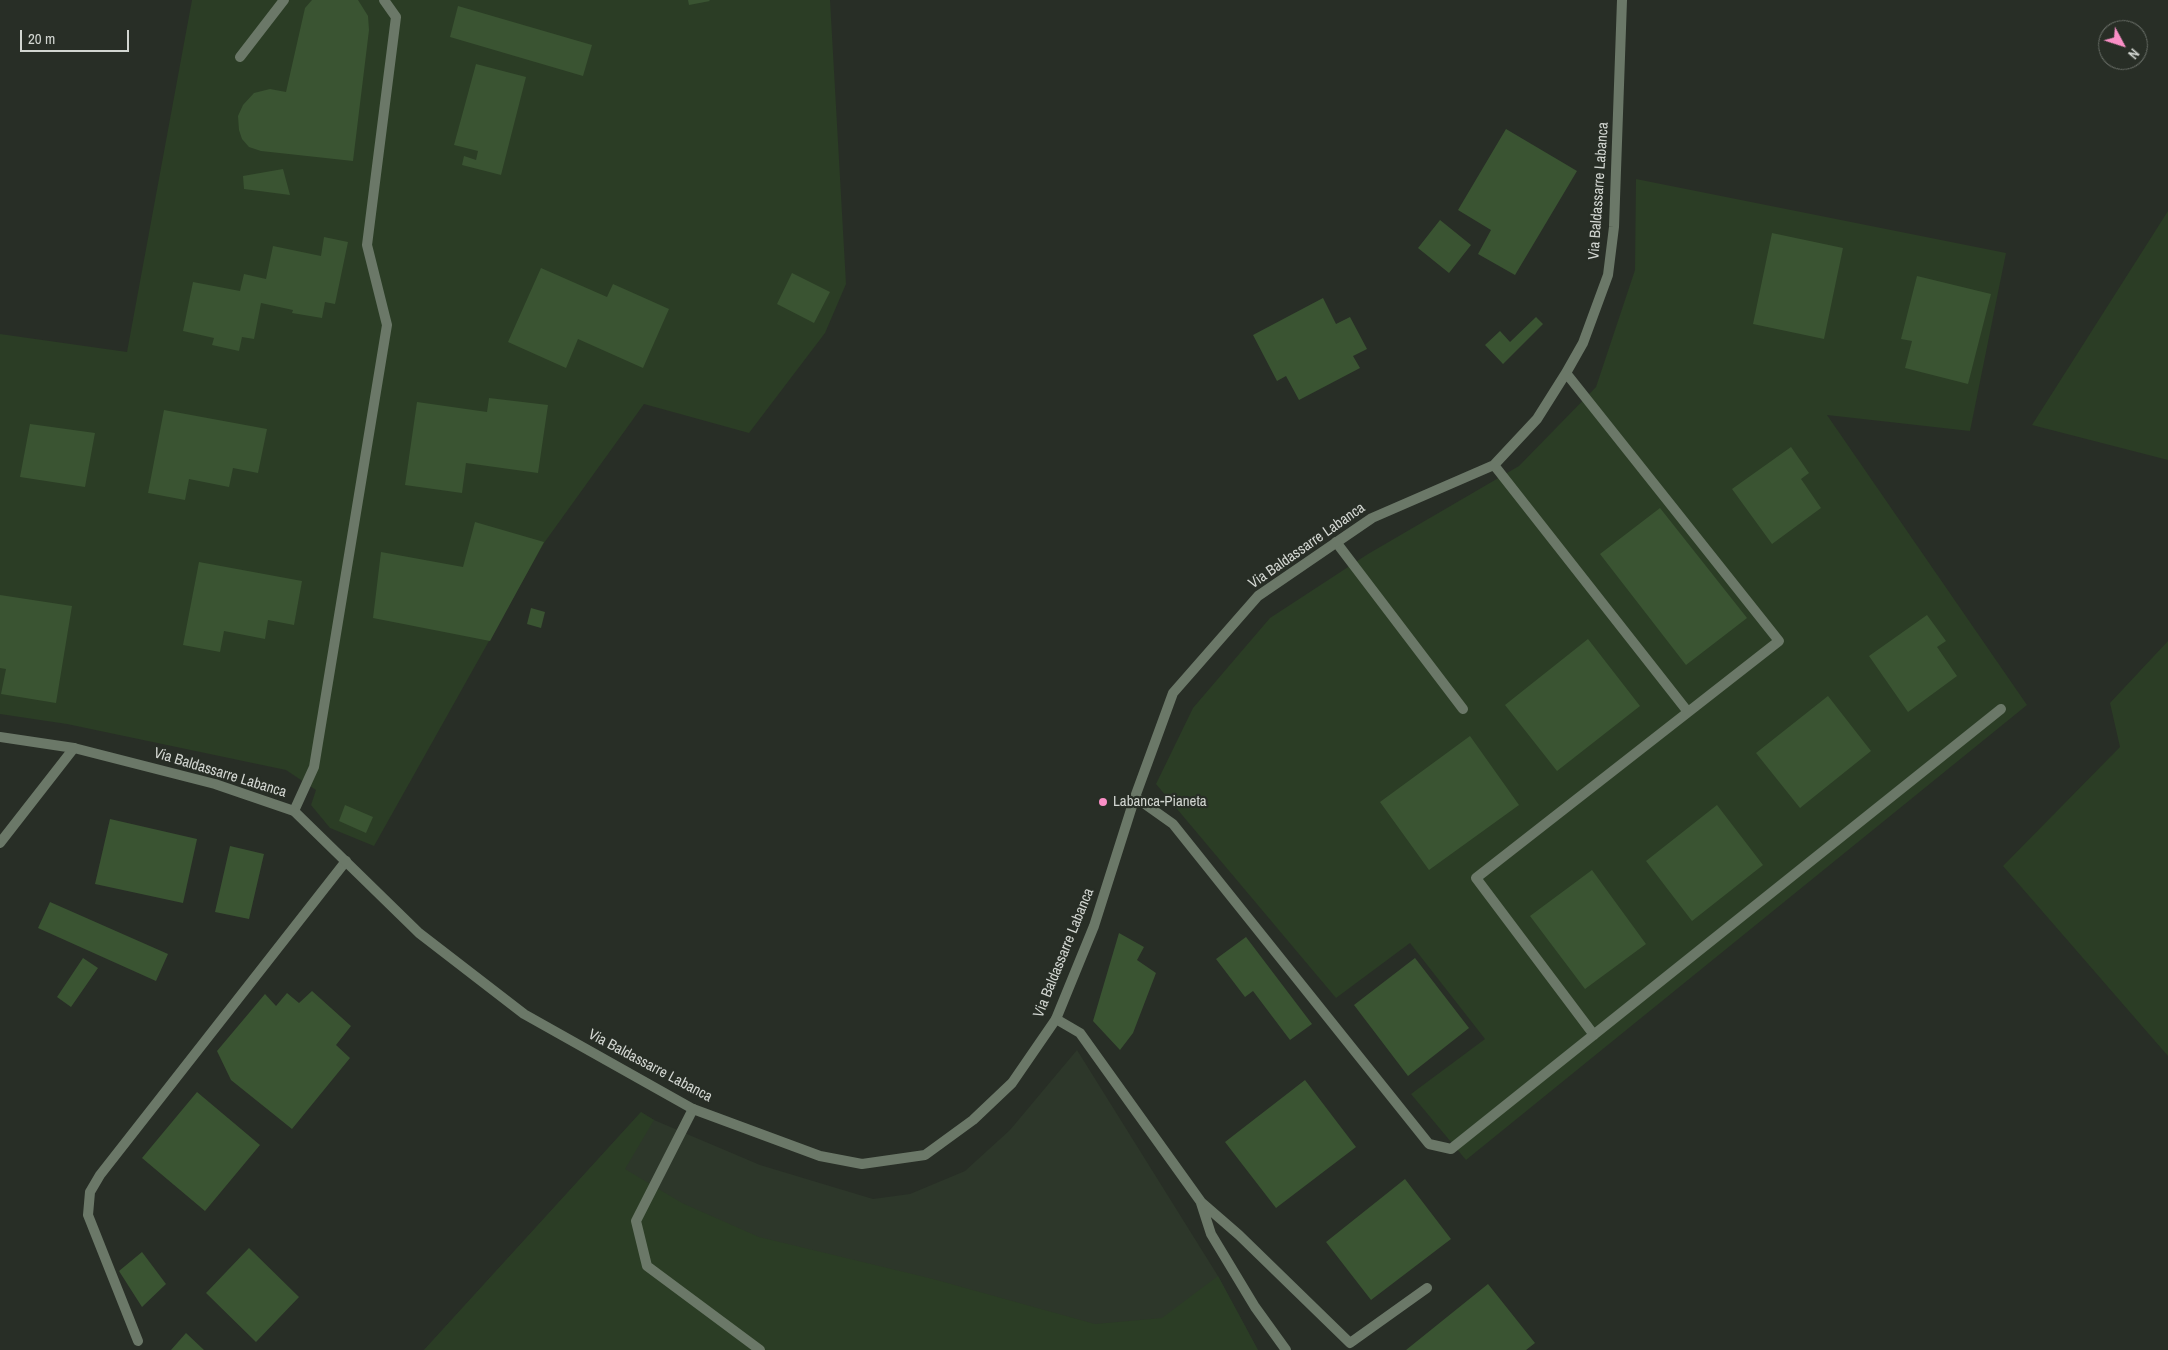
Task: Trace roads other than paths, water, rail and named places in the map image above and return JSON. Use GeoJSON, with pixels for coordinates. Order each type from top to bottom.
{"type":"FeatureCollection","features":[{"type":"Feature","properties":{"kind":"street"},"geometry":{"type":"LineString","coordinates":[[240,57],[284,0]]}},
{"type":"Feature","properties":{"kind":"street"},"geometry":{"type":"LineString","coordinates":[[294,811],[314,767],[387,325],[368,246],[396,17],[384,0]]}},
{"type":"Feature","properties":{"kind":"street","name":"Via Baldassarre Labanca"},"geometry":{"type":"LineString","coordinates":[[0,737],[74,748],[215,784],[294,811],[419,933],[524,1014],[693,1109],[820,1156],[862,1164],[926,1155],[973,1120],[1012,1084],[1056,1019],[1094,926],[1135,797],[1174,693],[1258,596],[1372,518],[1494,465],[1537,418],[1566,373],[1584,343],[1608,275],[1614,227],[1622,0]]}},
{"type":"Feature","properties":{"kind":"street"},"geometry":{"type":"LineString","coordinates":[[1566,373],[1779,641],[1476,878],[1594,1035]]}},
{"type":"Feature","properties":{"kind":"street"},"geometry":{"type":"LineString","coordinates":[[1494,465],[1688,712]]}},
{"type":"Feature","properties":{"kind":"street"},"geometry":{"type":"LineString","coordinates":[[1336,542],[1463,709]]}},
{"type":"Feature","properties":{"kind":"street"},"geometry":{"type":"LineString","coordinates":[[1135,797],[1173,824],[1429,1144],[1451,1149],[2001,709]]}},
{"type":"Feature","properties":{"kind":"street"},"geometry":{"type":"LineString","coordinates":[[0,843],[74,748]]}},
{"type":"Feature","properties":{"kind":"street"},"geometry":{"type":"LineString","coordinates":[[138,1341],[88,1216],[90,1192],[100,1175],[346,861]]}},
{"type":"Feature","properties":{"kind":"street"},"geometry":{"type":"LineString","coordinates":[[1056,1019],[1080,1033],[1200,1202],[1239,1235],[1350,1343],[1427,1288]]}},
{"type":"Feature","properties":{"kind":"street"},"geometry":{"type":"LineString","coordinates":[[693,1109],[636,1221],[647,1266],[760,1350]]}},
{"type":"Feature","properties":{"kind":"street"},"geometry":{"type":"LineString","coordinates":[[1200,1202],[1211,1234],[1255,1307],[1286,1350]]}},
{"type":"Feature","properties":{"kind":"place","name":"Labanca-Pianeta"},"geometry":{"type":"Point","coordinates":[1103,802]}}]}
